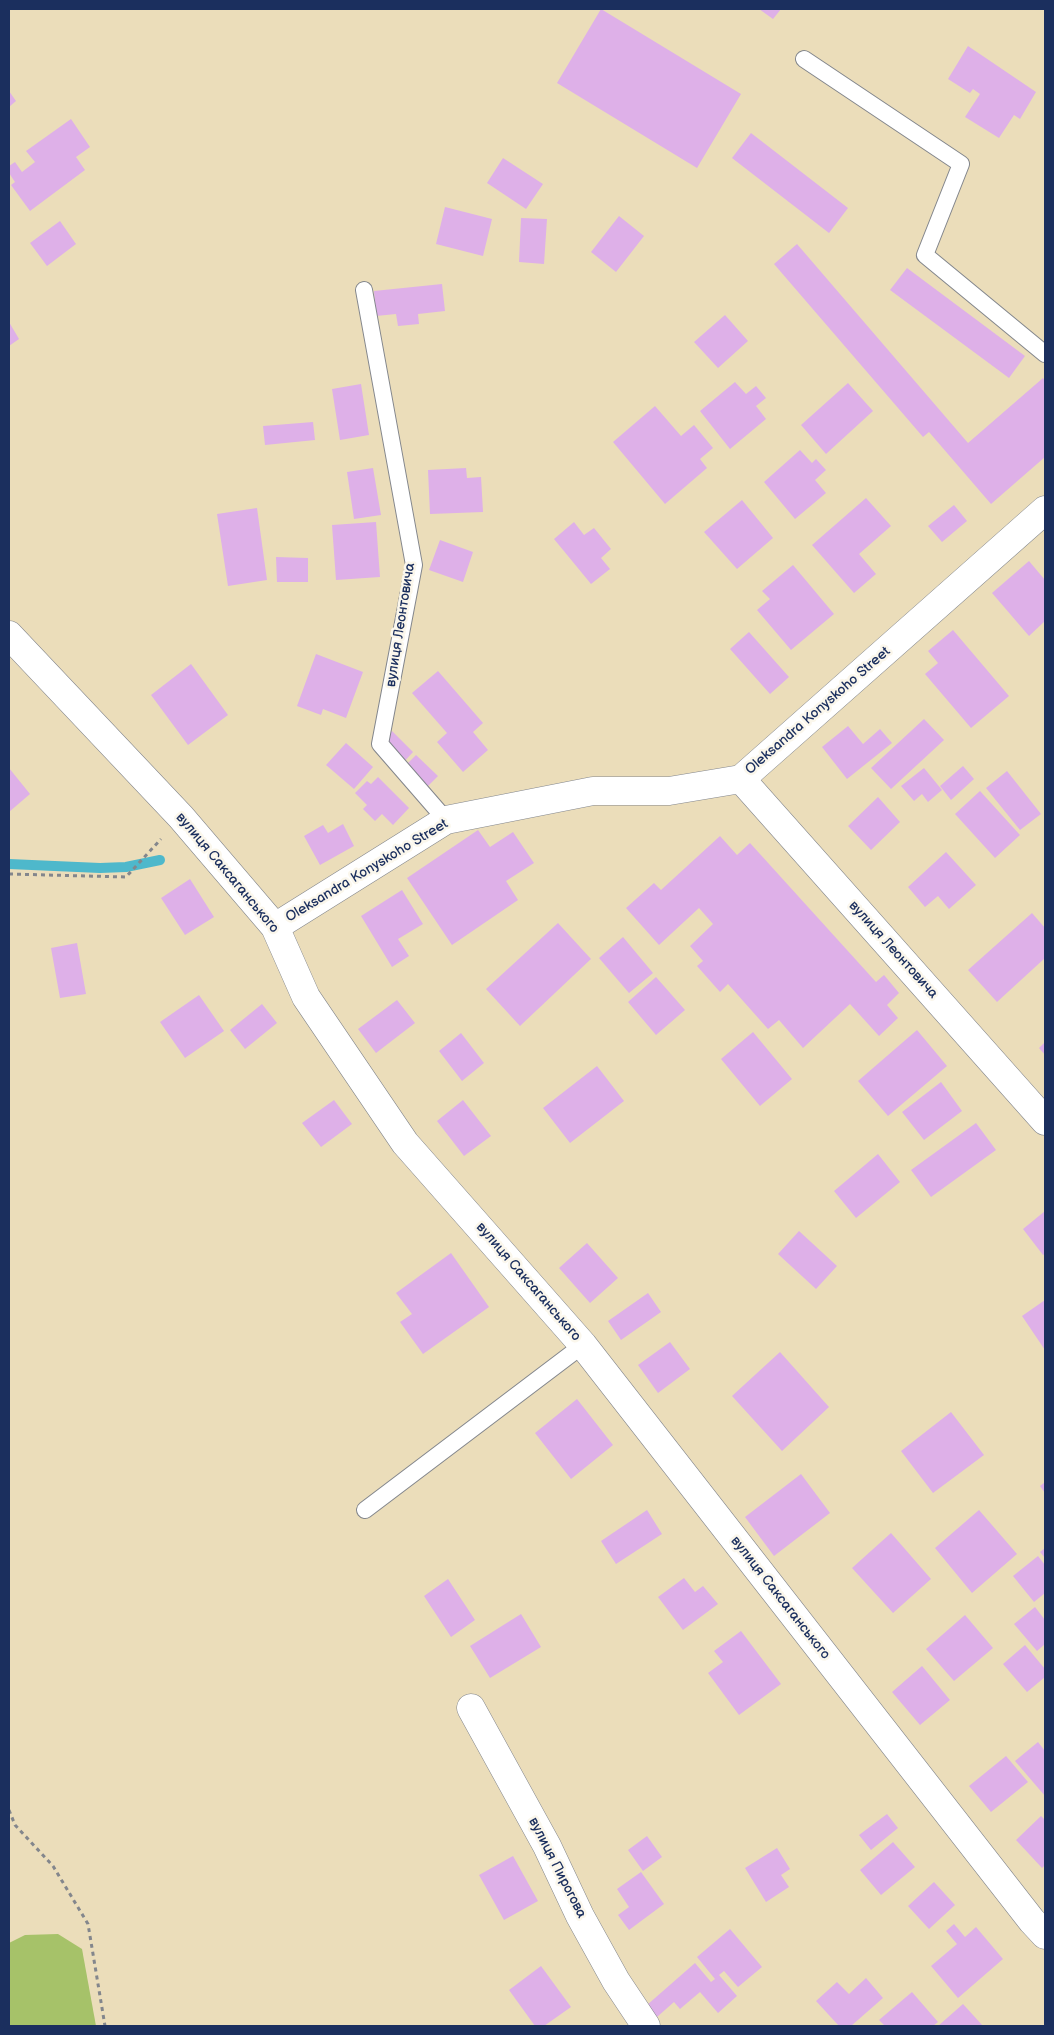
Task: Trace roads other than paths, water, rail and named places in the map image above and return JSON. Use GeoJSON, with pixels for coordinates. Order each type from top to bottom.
{"type":"FeatureCollection","features":[{"type":"Feature","properties":{"kind":"street","name":"Oleksandra Konyskoho Street"},"geometry":{"type":"LineString","coordinates":[[275,927],[446,820],[593,792],[669,791],[741,779],[1045,510]]}},
{"type":"Feature","properties":{"kind":"street","name":"вулиця Саксаганського"},"geometry":{"type":"LineString","coordinates":[[9,635],[181,817],[275,927],[306,997],[405,1143],[583,1345],[1041,1921]]}},
{"type":"Feature","properties":{"kind":"street","name":"вулиця Леонтовича"},"geometry":{"type":"LineString","coordinates":[[741,779],[1045,1121]]}},
{"type":"Feature","properties":{"kind":"street","name":"вулиця Пирогова"},"geometry":{"type":"LineString","coordinates":[[471,1708],[547,1846],[580,1916],[611,1973],[646,2026]]}},
{"type":"Feature","properties":{"kind":"lane"},"geometry":{"type":"LineString","coordinates":[[804,59],[961,164],[925,255],[1045,354]]}},
{"type":"Feature","properties":{"kind":"lane","name":"вулиця Леонтовича"},"geometry":{"type":"LineString","coordinates":[[364,290],[414,565],[380,744],[446,820]]}},
{"type":"Feature","properties":{"kind":"lane"},"geometry":{"type":"LineString","coordinates":[[365,1510],[583,1345]]}},
{"type":"Feature","properties":{"kind":"waterway"},"geometry":{"type":"LineString","coordinates":[[9,864],[100,868],[126,867],[160,860]]}}]}
